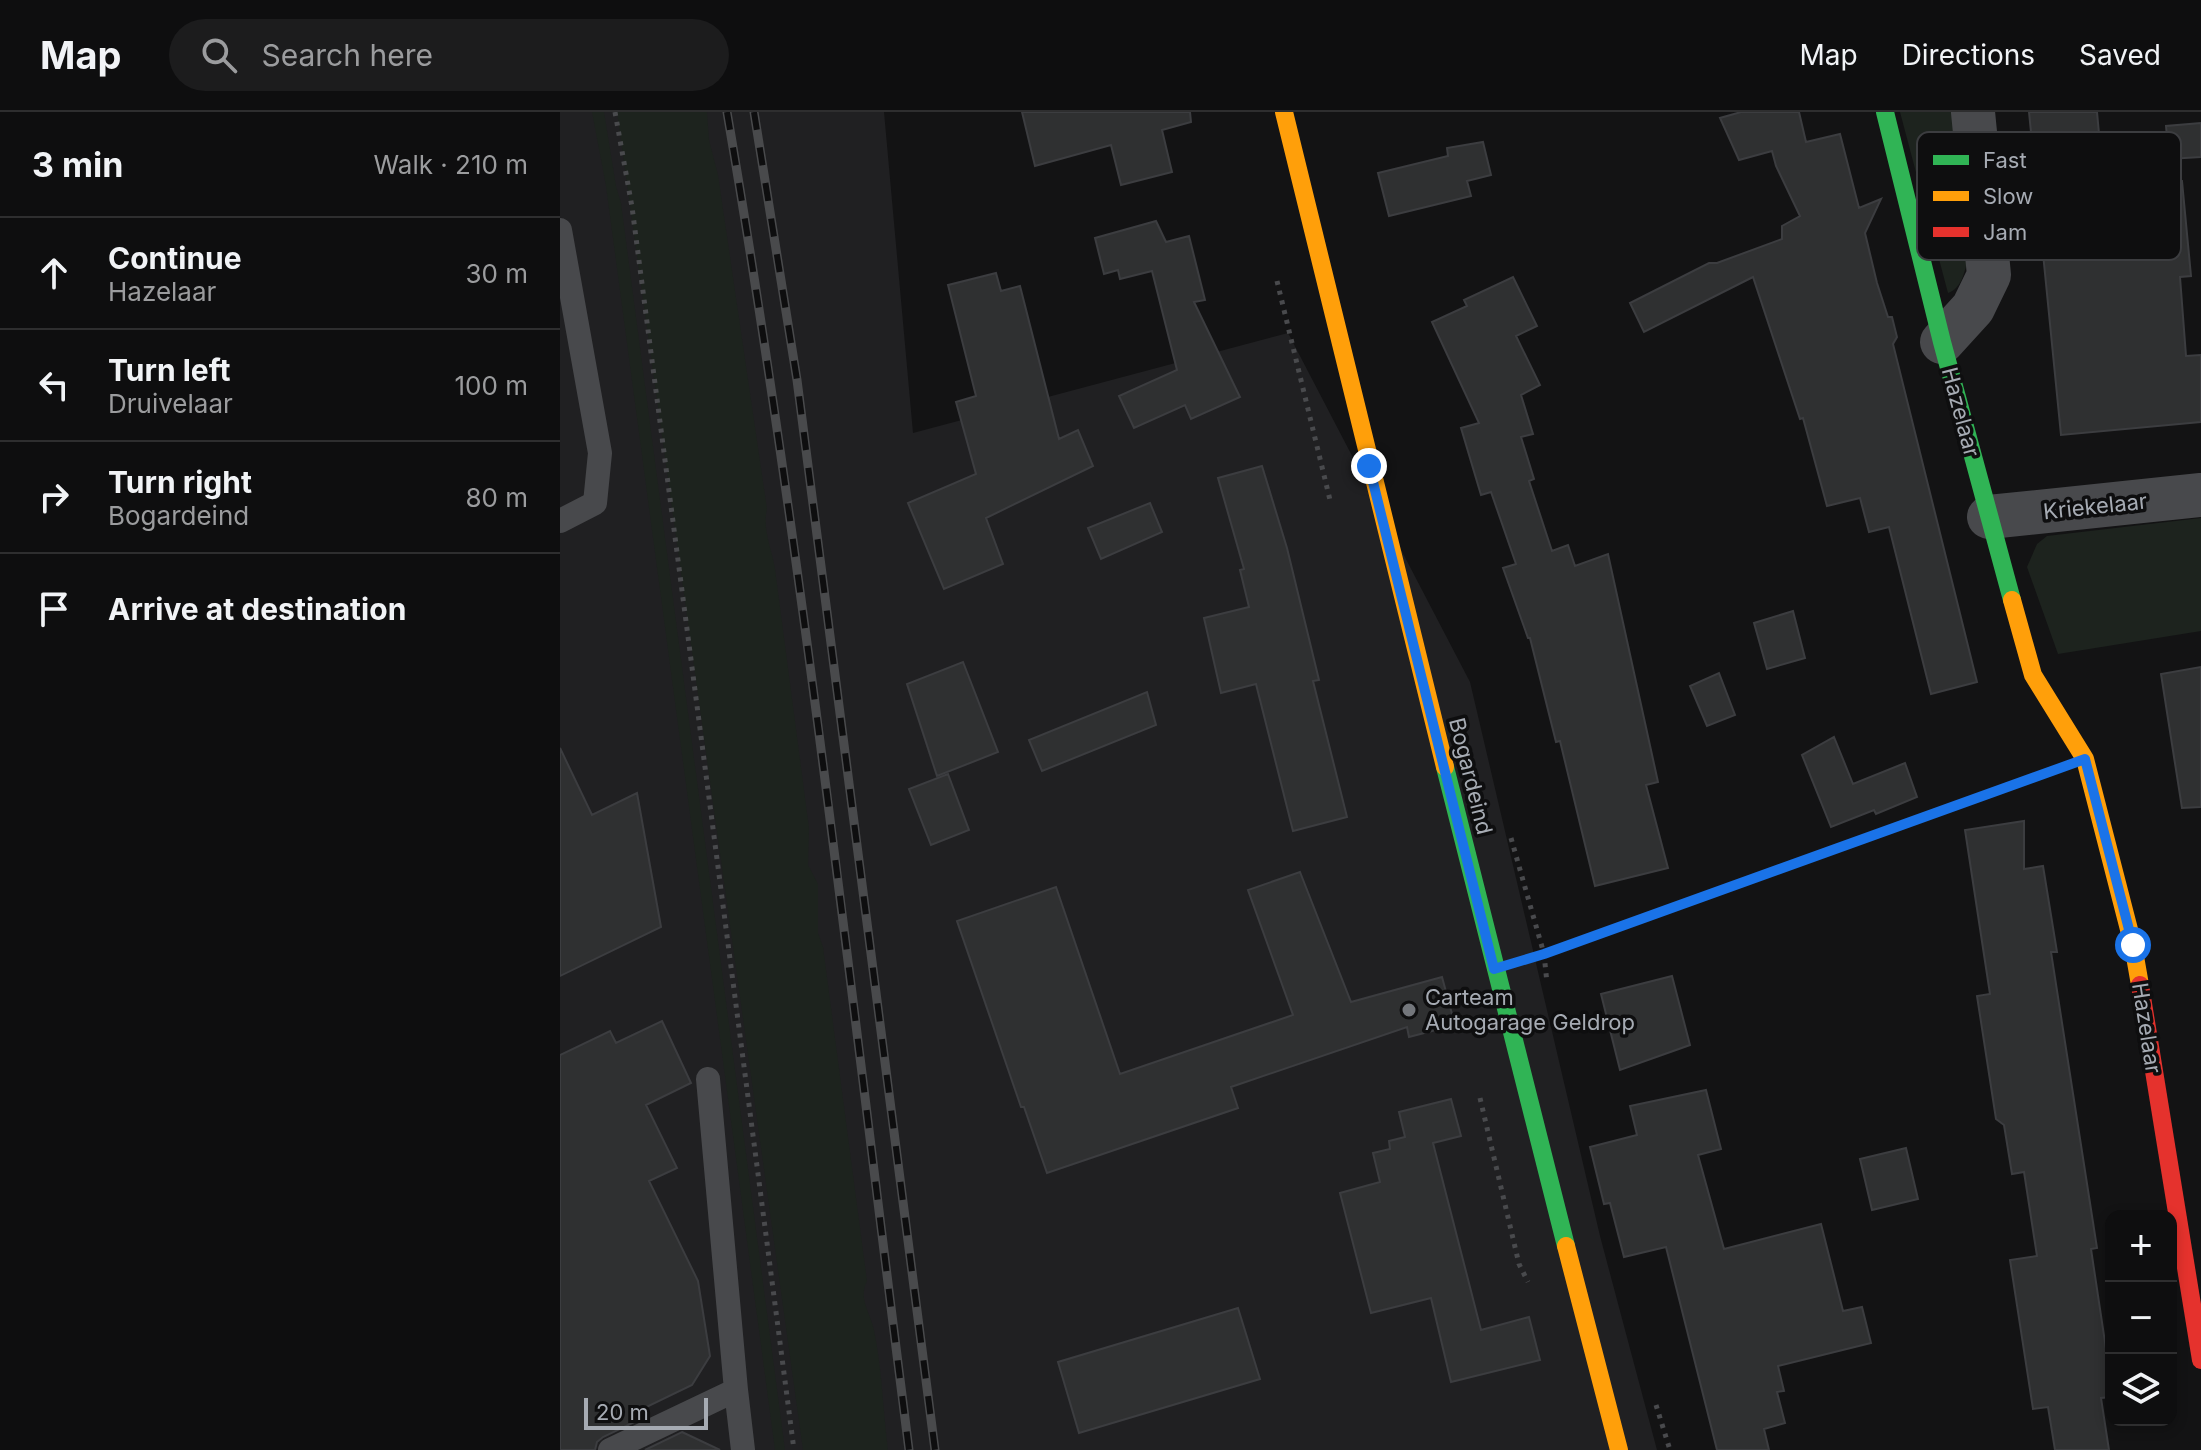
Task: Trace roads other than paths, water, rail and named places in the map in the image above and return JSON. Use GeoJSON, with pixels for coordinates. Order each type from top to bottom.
{"type":"FeatureCollection","features":[{"type":"Feature","properties":{"kind":"street","name":"Bogardeind"},"geometry":{"type":"LineString","coordinates":[[1284,112],[1494,969],[1619,1450]]}},
{"type":"Feature","properties":{"kind":"street","name":"Hazelaar"},"geometry":{"type":"LineString","coordinates":[[1885,112],[1917,241]]}},
{"type":"Feature","properties":{"kind":"street","name":"Hazelaar"},"geometry":{"type":"LineString","coordinates":[[1973,112],[1975,132]]}},
{"type":"Feature","properties":{"kind":"street","name":"Hazelaar"},"geometry":{"type":"LineString","coordinates":[[1922,260],[2033,675],[2085,759],[2133,945],[2201,1360]]}},
{"type":"Feature","properties":{"kind":"street","name":"Hazelaar"},"geometry":{"type":"LineString","coordinates":[[1942,342],[1973,308],[1989,275],[1988,260]]}},
{"type":"Feature","properties":{"kind":"street","name":"Kriekelaar"},"geometry":{"type":"LineString","coordinates":[[1989,517],[2201,495]]}},
{"type":"Feature","properties":{"kind":"lane"},"geometry":{"type":"LineString","coordinates":[[560,230],[600,453],[595,503],[560,521]]}},
{"type":"Feature","properties":{"kind":"lane"},"geometry":{"type":"LineString","coordinates":[[708,1079],[743,1450]]}},
{"type":"Feature","properties":{"kind":"lane"},"geometry":{"type":"LineString","coordinates":[[610,1450],[736,1390]]}},
{"type":"Feature","properties":{"kind":"railway"},"geometry":{"type":"LineString","coordinates":[[727,112],[803,613],[909,1450]]}},
{"type":"Feature","properties":{"kind":"railway"},"geometry":{"type":"LineString","coordinates":[[754,112],[797,380],[935,1450]]}},
{"type":"Feature","properties":{"kind":"place","name":"Carteam Autogarage Geldrop"},"geometry":{"type":"Point","coordinates":[1409,1010]}}]}
